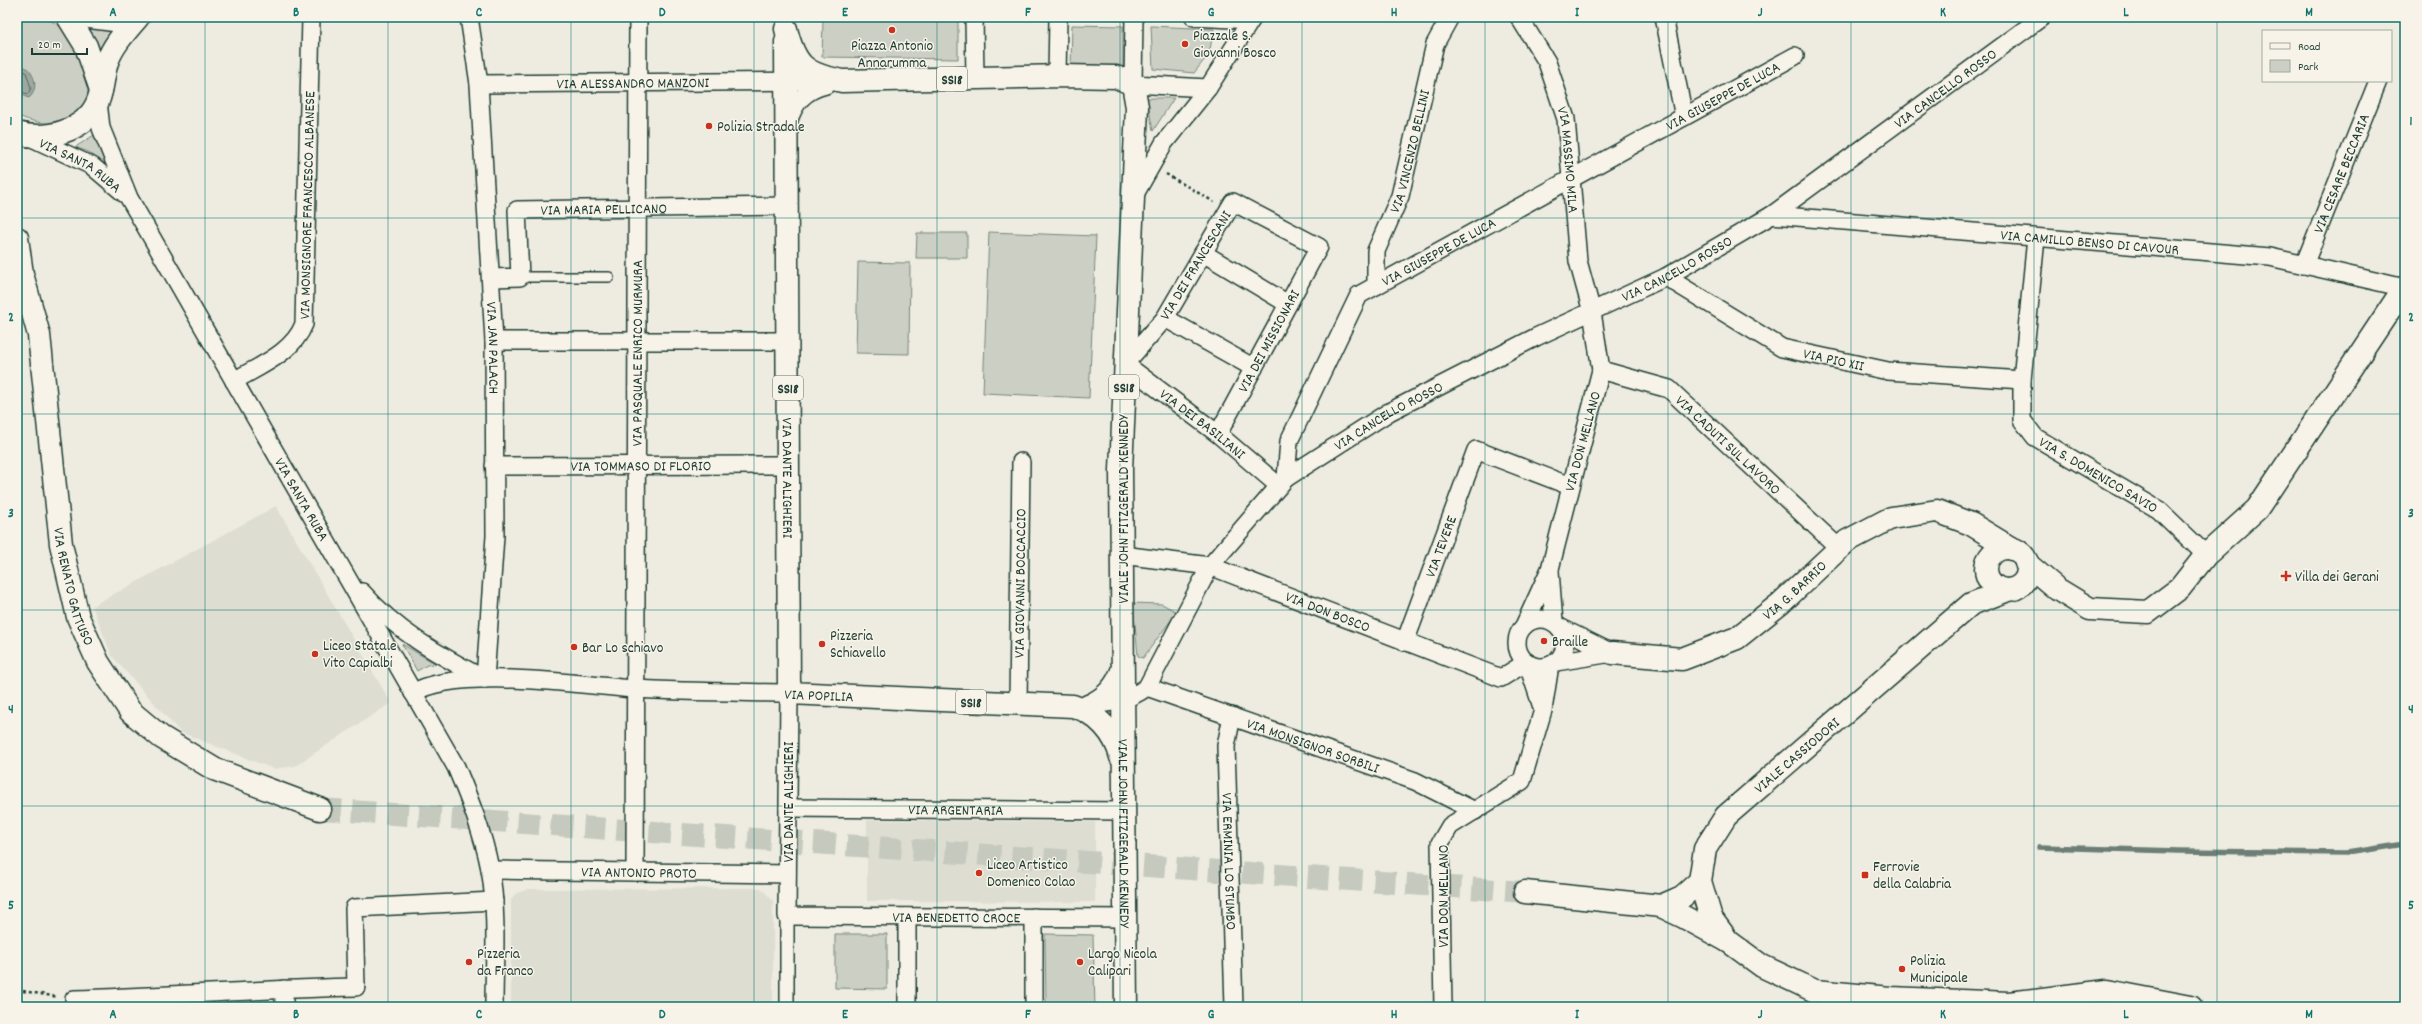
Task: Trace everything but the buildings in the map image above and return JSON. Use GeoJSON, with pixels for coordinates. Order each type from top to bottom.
{"type":"FeatureCollection","features":[{"type":"Feature","properties":{"kind":"main road"},"geometry":{"type":"LineString","coordinates":[[68,17],[86,46],[99,96]]}},
{"type":"Feature","properties":{"kind":"main road"},"geometry":{"type":"LineString","coordinates":[[90,17],[114,20],[133,17]]}},
{"type":"Feature","properties":{"kind":"main road"},"geometry":{"type":"LineString","coordinates":[[23,134],[45,136],[61,133],[84,119],[99,96],[107,62],[114,47],[138,17]]}},
{"type":"Feature","properties":{"kind":"main road"},"geometry":{"type":"LineString","coordinates":[[786,23],[792,53],[803,68],[822,77],[842,81]]}},
{"type":"Feature","properties":{"kind":"main road","name":"VIA DANTE ALIGHIERI"},"geometry":{"type":"LineString","coordinates":[[786,23],[789,693]]}},
{"type":"Feature","properties":{"kind":"main road","name":"SS18"},"geometry":{"type":"LineString","coordinates":[[842,81],[1059,76],[1116,77],[1133,84]]}},
{"type":"Feature","properties":{"kind":"main road","name":"VIALE JOHN FITZGERALD KENNEDY"},"geometry":{"type":"LineString","coordinates":[[1126,1007],[1121,470],[1125,364],[1135,194],[1137,107],[1133,84]]}},
{"type":"Feature","properties":{"kind":"main road","name":"VIA RENATO GATTUSO"},"geometry":{"type":"LineString","coordinates":[[17,238],[22,274],[39,335],[61,544],[78,617],[98,662],[130,711],[161,737],[214,769],[320,809]]}},
{"type":"Feature","properties":{"kind":"main road"},"geometry":{"type":"LineString","coordinates":[[1987,566],[1999,550],[2017,571],[2057,589],[2090,608],[2148,612],[2180,588],[2206,555],[2257,509],[2405,288]]}},
{"type":"Feature","properties":{"kind":"main road","name":"VIA G. BARRIO"},"geometry":{"type":"LineString","coordinates":[[1612,653],[1682,659],[1737,638],[1781,603],[1847,541],[1891,518],[1937,511],[1971,524],[2017,571]]}},
{"type":"Feature","properties":{"kind":"main road"},"geometry":{"type":"LineString","coordinates":[[1971,524],[1987,566],[1992,584],[1998,588],[2017,571]]}},
{"type":"Feature","properties":{"kind":"main road","name":"VIALE CASSIODORI"},"geometry":{"type":"LineString","coordinates":[[1971,604],[1987,566]]}},
{"type":"Feature","properties":{"kind":"main road","name":"VIALE CASSIODORI"},"geometry":{"type":"LineString","coordinates":[[1728,940],[1711,918],[1700,881],[1705,849],[1726,816],[1971,604],[2017,571]]}},
{"type":"Feature","properties":{"kind":"main road","name":"VIA POPILIA"},"geometry":{"type":"LineString","coordinates":[[789,693],[1018,704],[1080,705],[1106,728],[1119,748],[1123,764]]}},
{"type":"Feature","properties":{"kind":"main road"},"geometry":{"type":"LineString","coordinates":[[1661,906],[1682,897],[1700,881]]}},
{"type":"Feature","properties":{"kind":"main road"},"geometry":{"type":"LineString","coordinates":[[1525,892],[1661,906],[1684,916],[1728,940],[1762,966],[1815,991],[1858,1002],[2008,1003],[2108,991],[2191,1007]]}},
{"type":"Feature","properties":{"kind":"street","name":"VIA MONSIGNORE FRANCESCO ALBANESE"},"geometry":{"type":"LineString","coordinates":[[234,381],[288,347],[299,337],[304,324],[311,17]]}},
{"type":"Feature","properties":{"kind":"street","name":"VIA JAN PALACH"},"geometry":{"type":"LineString","coordinates":[[469,17],[479,84],[494,341],[494,536],[485,679]]}},
{"type":"Feature","properties":{"kind":"street","name":"VIA PASQUALE ENRICO MURMURA"},"geometry":{"type":"LineString","coordinates":[[635,872],[638,17]]}},
{"type":"Feature","properties":{"kind":"street"},"geometry":{"type":"LineString","coordinates":[[974,17],[975,78]]}},
{"type":"Feature","properties":{"kind":"street"},"geometry":{"type":"LineString","coordinates":[[1058,17],[1059,76]]}},
{"type":"Feature","properties":{"kind":"street"},"geometry":{"type":"LineString","coordinates":[[1134,17],[1133,84],[1208,88]]}},
{"type":"Feature","properties":{"kind":"street"},"geometry":{"type":"LineString","coordinates":[[1194,17],[1252,19]]}},
{"type":"Feature","properties":{"kind":"street","name":"VIA VINCENZO BELLINI"},"geometry":{"type":"LineString","coordinates":[[1376,286],[1376,251],[1400,196],[1436,44],[1450,17]]}},
{"type":"Feature","properties":{"kind":"street","name":"VIA MASSIMO MILA"},"geometry":{"type":"LineString","coordinates":[[1519,17],[1547,62],[1566,119],[1578,261],[1592,312]]}},
{"type":"Feature","properties":{"kind":"street","name":"VIA CANCELLO ROSSO"},"geometry":{"type":"LineString","coordinates":[[1282,482],[1389,412],[1536,337],[1666,278],[1772,215],[2042,17]]}},
{"type":"Feature","properties":{"kind":"street"},"geometry":{"type":"LineString","coordinates":[[1664,18],[1684,116]]}},
{"type":"Feature","properties":{"kind":"street"},"geometry":{"type":"LineString","coordinates":[[1135,194],[1164,143],[1208,88],[1252,19]]}},
{"type":"Feature","properties":{"kind":"street","name":"VIA GIUSEPPE DE LUCA"},"geometry":{"type":"LineString","coordinates":[[1282,482],[1289,441],[1359,295],[1795,56]]}},
{"type":"Feature","properties":{"kind":"street"},"geometry":{"type":"LineString","coordinates":[[786,129],[790,114],[801,98],[819,87],[842,81]]}},
{"type":"Feature","properties":{"kind":"street","name":"SS18"},"geometry":{"type":"LineString","coordinates":[[786,82],[842,81]]}},
{"type":"Feature","properties":{"kind":"street","name":"VIA ALESSANDRO MANZONI"},"geometry":{"type":"LineString","coordinates":[[479,84],[786,82]]}},
{"type":"Feature","properties":{"kind":"street","name":"VIA CESARE BECCARIA"},"geometry":{"type":"LineString","coordinates":[[2304,265],[2378,82]]}},
{"type":"Feature","properties":{"kind":"street","name":"VIA SANTA RUBA"},"geometry":{"type":"LineString","coordinates":[[99,96],[101,128],[129,198],[340,568],[456,767],[471,802],[490,870],[494,901],[494,1007]]}},
{"type":"Feature","properties":{"kind":"street","name":"VIA SANTA RUBA"},"geometry":{"type":"LineString","coordinates":[[23,134],[92,166],[129,198]]}},
{"type":"Feature","properties":{"kind":"street","name":"VIA MARIA PELLICANO"},"geometry":{"type":"LineString","coordinates":[[520,277],[517,210],[637,207],[786,206]]}},
{"type":"Feature","properties":{"kind":"street","name":"VIA DEI MISSIONARI"},"geometry":{"type":"LineString","coordinates":[[1218,434],[1319,247],[1231,206]]}},
{"type":"Feature","properties":{"kind":"street","name":"VIA DEI FRANCESCANI"},"geometry":{"type":"LineString","coordinates":[[1125,364],[1165,318],[1231,206]]}},
{"type":"Feature","properties":{"kind":"street","name":"VIA CAMILLO BENSO DI CAVOUR"},"geometry":{"type":"LineString","coordinates":[[1772,215],[2270,257],[2405,288]]}},
{"type":"Feature","properties":{"kind":"street","name":"VIA S. DOMENICO SAVIO"},"geometry":{"type":"LineString","coordinates":[[2036,238],[2022,380],[2022,420],[2035,437],[2159,510],[2206,555]]}},
{"type":"Feature","properties":{"kind":"street"},"geometry":{"type":"LineString","coordinates":[[1203,253],[1288,304]]}},
{"type":"Feature","properties":{"kind":"street"},"geometry":{"type":"LineString","coordinates":[[491,278],[520,277]]}},
{"type":"Feature","properties":{"kind":"street","name":"VIA PIO XII"},"geometry":{"type":"LineString","coordinates":[[1666,278],[1782,348],[1888,371],[2022,380]]}},
{"type":"Feature","properties":{"kind":"street","name":"VIA DON MELLANO"},"geometry":{"type":"LineString","coordinates":[[1550,569],[1570,486],[1601,370],[1592,312]]}},
{"type":"Feature","properties":{"kind":"street"},"geometry":{"type":"LineString","coordinates":[[1165,318],[1254,368]]}},
{"type":"Feature","properties":{"kind":"street"},"geometry":{"type":"LineString","coordinates":[[494,341],[788,342]]}},
{"type":"Feature","properties":{"kind":"street","name":"VIA DEI BASILIANI"},"geometry":{"type":"LineString","coordinates":[[1125,364],[1282,482]]}},
{"type":"Feature","properties":{"kind":"street","name":"VIA CADUTI SUL LAVORO"},"geometry":{"type":"LineString","coordinates":[[1601,370],[1669,389],[1839,548]]}},
{"type":"Feature","properties":{"kind":"street","name":"VIA TEVERE"},"geometry":{"type":"LineString","coordinates":[[1405,642],[1476,450],[1570,486]]}},
{"type":"Feature","properties":{"kind":"street","name":"VIA GIOVANNI BOCCACCIO"},"geometry":{"type":"LineString","coordinates":[[1018,704],[1021,462]]}},
{"type":"Feature","properties":{"kind":"street","name":"VIA TOMMASO DI FLORIO"},"geometry":{"type":"LineString","coordinates":[[494,466],[788,465]]}},
{"type":"Feature","properties":{"kind":"street"},"geometry":{"type":"LineString","coordinates":[[1080,705],[1123,700],[1135,696],[1147,687],[1210,566],[1282,482]]}},
{"type":"Feature","properties":{"kind":"street","name":"VIA DON BOSCO"},"geometry":{"type":"LineString","coordinates":[[1122,555],[1210,566],[1501,678],[1527,662]]}},
{"type":"Feature","properties":{"kind":"street"},"geometry":{"type":"LineString","coordinates":[[340,568],[396,626],[425,647],[485,679]]}},
{"type":"Feature","properties":{"kind":"street"},"geometry":{"type":"LineString","coordinates":[[1550,569],[1557,625],[1563,632],[1565,645],[1564,652],[1553,664]]}},
{"type":"Feature","properties":{"kind":"street"},"geometry":{"type":"LineString","coordinates":[[1543,710],[1527,662],[1518,651],[1517,644],[1518,637],[1550,569]]}},
{"type":"Feature","properties":{"kind":"street"},"geometry":{"type":"LineString","coordinates":[[1524,626],[1536,619],[1548,620],[1612,653]]}},
{"type":"Feature","properties":{"kind":"street"},"geometry":{"type":"LineString","coordinates":[[1527,662],[1538,667],[1612,653]]}},
{"type":"Feature","properties":{"kind":"street"},"geometry":{"type":"LineString","coordinates":[[1080,705],[1105,694],[1112,686],[1123,659]]}},
{"type":"Feature","properties":{"kind":"street","name":"VIA DON MELLANO"},"geometry":{"type":"LineString","coordinates":[[1444,1007],[1440,843],[1450,826],[1522,781],[1543,710],[1553,664]]}},
{"type":"Feature","properties":{"kind":"street","name":"VIA POPILIA"},"geometry":{"type":"LineString","coordinates":[[412,693],[441,682],[485,679],[636,689],[789,693]]}},
{"type":"Feature","properties":{"kind":"street","name":"VIA MONSIGNOR SORBILI"},"geometry":{"type":"LineString","coordinates":[[1147,687],[1415,781],[1475,811]]}},
{"type":"Feature","properties":{"kind":"street","name":"VIA DANTE ALIGHIERI"},"geometry":{"type":"LineString","coordinates":[[787,916],[789,693]]}},
{"type":"Feature","properties":{"kind":"street","name":"VIA ERMINIA LO STUMBO"},"geometry":{"type":"LineString","coordinates":[[1232,716],[1226,746],[1234,1007]]}},
{"type":"Feature","properties":{"kind":"street","name":"VIA ARGENTARIA"},"geometry":{"type":"LineString","coordinates":[[788,808],[1124,810]]}},
{"type":"Feature","properties":{"kind":"street","name":"VIA ANTONIO PROTO"},"geometry":{"type":"LineString","coordinates":[[490,870],[788,874]]}},
{"type":"Feature","properties":{"kind":"street"},"geometry":{"type":"LineString","coordinates":[[74,999],[176,996],[284,989],[356,987],[354,908],[494,901]]}},
{"type":"Feature","properties":{"kind":"street"},"geometry":{"type":"LineString","coordinates":[[787,916],[787,1007]]}},
{"type":"Feature","properties":{"kind":"street","name":"VIA BENEDETTO CROCE"},"geometry":{"type":"LineString","coordinates":[[787,916],[1125,918]]}},
{"type":"Feature","properties":{"kind":"street"},"geometry":{"type":"LineString","coordinates":[[907,917],[907,1007]]}},
{"type":"Feature","properties":{"kind":"street"},"geometry":{"type":"LineString","coordinates":[[1034,917],[1034,1007]]}},
{"type":"Feature","properties":{"kind":"street"},"geometry":{"type":"LineString","coordinates":[[284,989],[284,1007]]}},
{"type":"Feature","properties":{"kind":"lane"},"geometry":{"type":"LineString","coordinates":[[520,277],[609,277]]}},
{"type":"Feature","properties":{"kind":"path"},"geometry":{"type":"LineString","coordinates":[[1151,166],[1231,206]]}},
{"type":"Feature","properties":{"kind":"path"},"geometry":{"type":"LineString","coordinates":[[17,990],[74,999]]}},
{"type":"Feature","properties":{"kind":"shaded area"},"geometry":{"type":"Polygon","coordinates":[[[276,506],[391,703],[295,766],[274,769],[180,732],[112,656],[92,606],[276,506]]]}},
{"type":"Feature","properties":{"kind":"shaded area","name":"Liceo Artistico Domenico Colao"},"geometry":{"type":"Polygon","coordinates":[[[867,820],[1095,822],[1095,902],[867,901],[867,820]]]}},
{"type":"Feature","properties":{"kind":"shaded area"},"geometry":{"type":"Polygon","coordinates":[[[761,888],[773,901],[773,1007],[511,1007],[511,900],[515,894],[528,889],[761,888]]]}},
{"type":"Feature","properties":{"kind":"green space"},"geometry":{"type":"Polygon","coordinates":[[[36,17],[49,20],[61,27],[70,36],[77,48],[86,74],[88,101],[75,116],[61,122],[38,122],[17,115],[17,25],[21,21],[36,17]]]}},
{"type":"Feature","properties":{"kind":"green space"},"geometry":{"type":"Polygon","coordinates":[[[823,19],[958,20],[958,59],[822,57],[823,19]]]}},
{"type":"Feature","properties":{"kind":"green space"},"geometry":{"type":"Polygon","coordinates":[[[83,22],[120,27],[102,60],[91,32],[83,22]]]}},
{"type":"Feature","properties":{"kind":"green space"},"geometry":{"type":"Polygon","coordinates":[[[1072,25],[1123,26],[1123,67],[1071,66],[1072,25]]]}},
{"type":"Feature","properties":{"kind":"green space"},"geometry":{"type":"Polygon","coordinates":[[[1151,26],[1214,29],[1209,54],[1194,73],[1153,69],[1151,26]]]}},
{"type":"Feature","properties":{"kind":"green space"},"geometry":{"type":"Polygon","coordinates":[[[1147,98],[1174,98],[1153,131],[1147,98]]]}},
{"type":"Feature","properties":{"kind":"green space"},"geometry":{"type":"Polygon","coordinates":[[[94,135],[108,165],[105,166],[89,152],[77,148],[77,146],[94,135]]]}},
{"type":"Feature","properties":{"kind":"green space"},"geometry":{"type":"Polygon","coordinates":[[[989,232],[1096,236],[1089,398],[983,393],[989,232]]]}},
{"type":"Feature","properties":{"kind":"green space"},"geometry":{"type":"Polygon","coordinates":[[[917,233],[967,233],[967,258],[916,258],[917,233]]]}},
{"type":"Feature","properties":{"kind":"green space"},"geometry":{"type":"Polygon","coordinates":[[[858,262],[910,263],[909,354],[856,353],[858,262]]]}},
{"type":"Feature","properties":{"kind":"green space"},"geometry":{"type":"Polygon","coordinates":[[[1133,603],[1162,604],[1177,612],[1143,658],[1138,656],[1133,603]]]}},
{"type":"Feature","properties":{"kind":"green space"},"geometry":{"type":"Polygon","coordinates":[[[402,644],[436,664],[427,665],[417,671],[402,644]]]}},
{"type":"Feature","properties":{"kind":"green space"},"geometry":{"type":"Polygon","coordinates":[[[835,934],[887,934],[887,989],[835,988],[835,934]]]}},
{"type":"Feature","properties":{"kind":"green space"},"geometry":{"type":"Polygon","coordinates":[[[1045,934],[1093,935],[1095,1007],[1046,1007],[1045,934]]]}},
{"type":"Feature","properties":{"kind":"water"},"geometry":{"type":"Polygon","coordinates":[[[17,65],[23,66],[27,69],[34,78],[35,83],[33,94],[29,98],[17,94],[17,65]]]}},
{"type":"Feature","properties":{"kind":"waterway"},"geometry":{"type":"LineString","coordinates":[[2039,847],[2179,851],[2347,853],[2405,844]]}},
{"type":"Feature","properties":{"kind":"tunnel"},"geometry":{"type":"LineString","coordinates":[[320,809],[1525,892]]}},
{"type":"Feature","properties":{"kind":"place","name":"Piazza Antonio Annarumma"},"geometry":{"type":"Point","coordinates":[892,30]}},
{"type":"Feature","properties":{"kind":"place","name":"Piazzale S. Giovanni Bosco"},"geometry":{"type":"Point","coordinates":[1185,44]}},
{"type":"Feature","properties":{"kind":"place","name":"Polizia Stradale"},"geometry":{"type":"Point","coordinates":[709,126]}},
{"type":"Feature","properties":{"kind":"place","name":"Villa dei Gerani"},"geometry":{"type":"Point","coordinates":[2286,576]}},
{"type":"Feature","properties":{"kind":"place","name":"Braille"},"geometry":{"type":"Point","coordinates":[1544,641]}},
{"type":"Feature","properties":{"kind":"place","name":"Pizzeria Schiavello"},"geometry":{"type":"Point","coordinates":[822,644]}},
{"type":"Feature","properties":{"kind":"place","name":"Bar Lo schiavo"},"geometry":{"type":"Point","coordinates":[574,647]}},
{"type":"Feature","properties":{"kind":"place","name":"Liceo Statale Vito Capialbi"},"geometry":{"type":"Point","coordinates":[315,654]}},
{"type":"Feature","properties":{"kind":"place","name":"Liceo Artistico Domenico Colao"},"geometry":{"type":"Point","coordinates":[979,873]}},
{"type":"Feature","properties":{"kind":"place","name":"Ferrovie della Calabria"},"geometry":{"type":"Point","coordinates":[1865,875]}},
{"type":"Feature","properties":{"kind":"place","name":"Pizzeria da Franco"},"geometry":{"type":"Point","coordinates":[469,962]}},
{"type":"Feature","properties":{"kind":"place","name":"Largo Nicola Calipari"},"geometry":{"type":"Point","coordinates":[1080,962]}},
{"type":"Feature","properties":{"kind":"place","name":"Polizia Municipale"},"geometry":{"type":"Point","coordinates":[1902,969]}}]}
